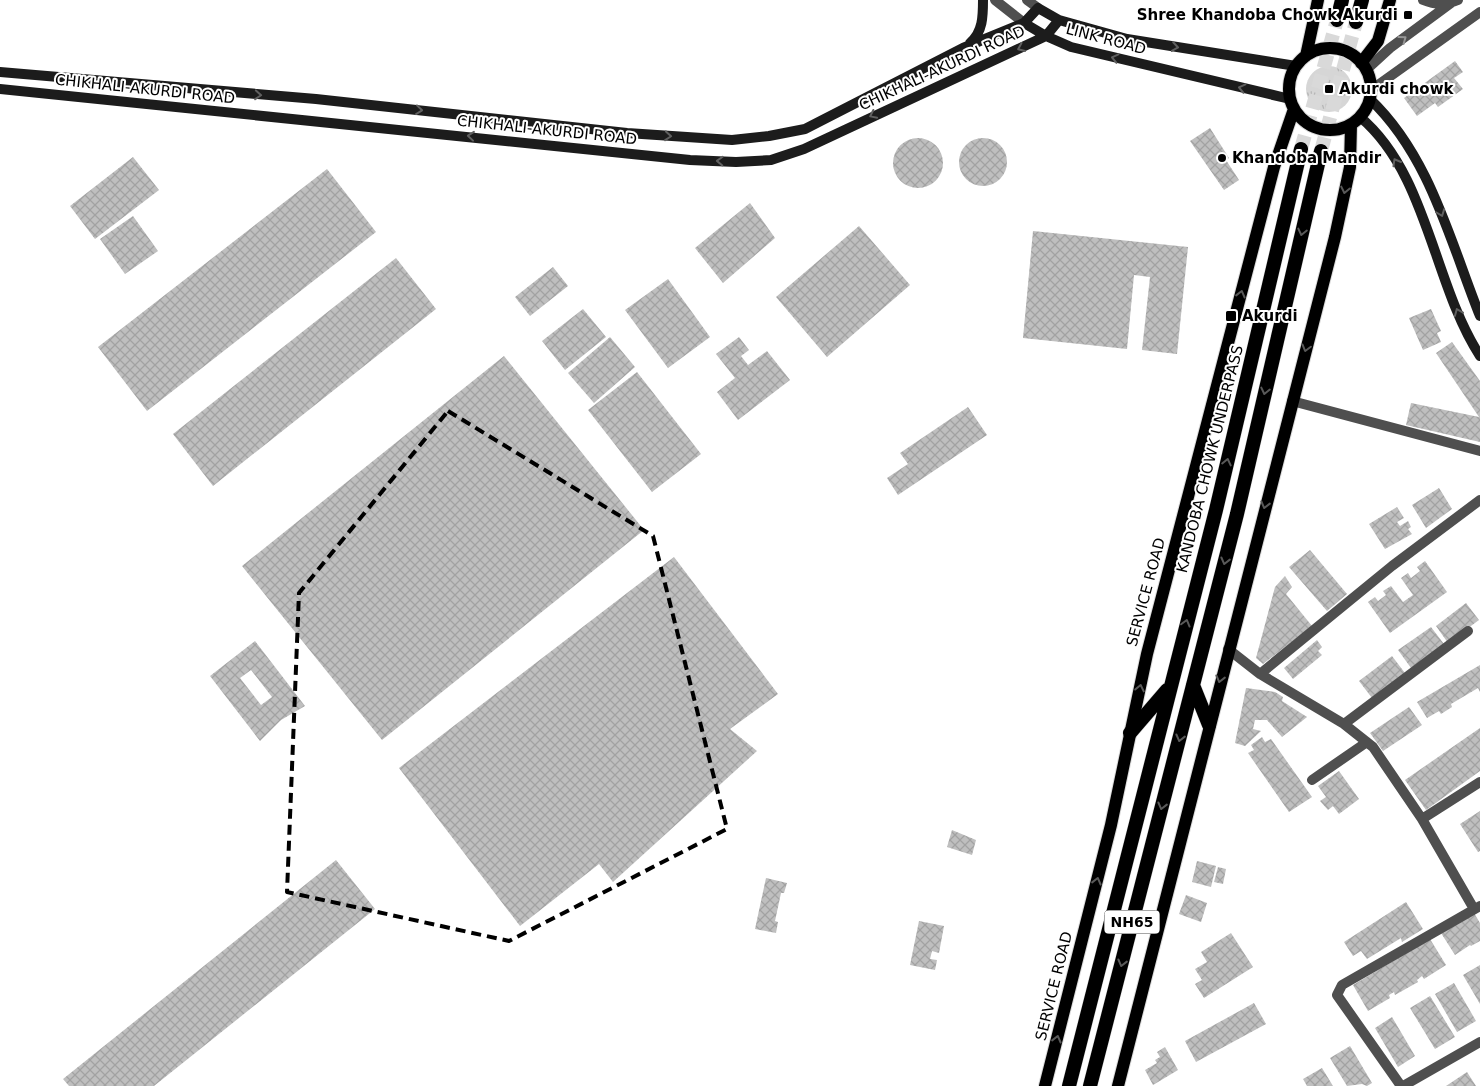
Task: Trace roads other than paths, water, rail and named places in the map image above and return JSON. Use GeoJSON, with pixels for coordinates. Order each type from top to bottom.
{"type":"FeatureCollection","features":[{"type":"Feature","properties":{"kind":"highway"},"geometry":{"type":"LineString","coordinates":[[1337,20],[1342,0]]}},
{"type":"Feature","properties":{"kind":"highway"},"geometry":{"type":"LineString","coordinates":[[1356,22],[1362,0]]}},
{"type":"Feature","properties":{"kind":"highway","name":"KANDOBA CHOWK UNDERPASS"},"geometry":{"type":"LineString","coordinates":[[1170,688],[1216,510],[1301,149]]}},
{"type":"Feature","properties":{"kind":"highway","name":"NH65"},"geometry":{"type":"LineString","coordinates":[[1090,1086],[1237,514],[1321,151]]}},
{"type":"Feature","properties":{"kind":"highway"},"geometry":{"type":"LineString","coordinates":[[1193,685],[1209,725]]}},
{"type":"Feature","properties":{"kind":"highway"},"geometry":{"type":"LineString","coordinates":[[1130,733],[1170,688]]}},
{"type":"Feature","properties":{"kind":"highway","name":"NH65"},"geometry":{"type":"LineString","coordinates":[[1069,1086],[1170,688]]}},
{"type":"Feature","properties":{"kind":"main road"},"geometry":{"type":"LineString","coordinates":[[964,48],[978,37],[983,18],[982,0]]}},
{"type":"Feature","properties":{"kind":"main road"},"geometry":{"type":"LineString","coordinates":[[1306,56],[1318,0]]}},
{"type":"Feature","properties":{"kind":"main road"},"geometry":{"type":"LineString","coordinates":[[1364,67],[1378,41],[1390,0]]}},
{"type":"Feature","properties":{"kind":"main road","name":"CHIKHALI-AKURDI ROAD"},"geometry":{"type":"LineString","coordinates":[[0,72],[316,99],[627,133],[732,140],[769,136],[805,128],[964,48],[1024,22],[1038,8]]}},
{"type":"Feature","properties":{"kind":"main road","name":"LINK ROAD"},"geometry":{"type":"LineString","coordinates":[[1038,8],[1059,20],[1127,39],[1296,66]]}},
{"type":"Feature","properties":{"kind":"main road","name":"CHIKHALI-AKURDI ROAD"},"geometry":{"type":"LineString","coordinates":[[0,89],[532,142],[625,154],[736,162],[771,160],[804,149],[1046,36],[1059,20]]}},
{"type":"Feature","properties":{"kind":"main road","name":"LINK ROAD"},"geometry":{"type":"LineString","coordinates":[[1024,22],[1046,36],[1071,47],[1292,104]]}},
{"type":"Feature","properties":{"kind":"main road"},"geometry":{"type":"LineString","coordinates":[[1480,316],[1430,184],[1411,150],[1389,117],[1370,94],[1364,67],[1348,53],[1332,48],[1315,51],[1306,56],[1296,66],[1289,80],[1292,104],[1306,123],[1320,130],[1336,130],[1356,121],[1373,128],[1395,160],[1412,192],[1463,324],[1480,356]]}},
{"type":"Feature","properties":{"kind":"main road"},"geometry":{"type":"LineString","coordinates":[[1118,1086],[1345,194],[1356,121],[1370,94]]}},
{"type":"Feature","properties":{"kind":"main road","name":"SERVICE ROAD"},"geometry":{"type":"LineString","coordinates":[[1045,1086],[1111,825],[1149,644],[1292,104]]}},
{"type":"Feature","properties":{"kind":"street","name":"LINK ROAD"},"geometry":{"type":"LineString","coordinates":[[995,0],[1024,22]]}},
{"type":"Feature","properties":{"kind":"street","name":"LINK ROAD"},"geometry":{"type":"LineString","coordinates":[[1027,0],[1038,8]]}},
{"type":"Feature","properties":{"kind":"street"},"geometry":{"type":"LineString","coordinates":[[1423,0],[1437,4],[1455,2]]}},
{"type":"Feature","properties":{"kind":"street"},"geometry":{"type":"LineString","coordinates":[[1364,67],[1455,2]]}},
{"type":"Feature","properties":{"kind":"street"},"geometry":{"type":"LineString","coordinates":[[1370,94],[1480,12]]}},
{"type":"Feature","properties":{"kind":"street"},"geometry":{"type":"LineString","coordinates":[[1292,401],[1480,451]]}},
{"type":"Feature","properties":{"kind":"street"},"geometry":{"type":"LineString","coordinates":[[1260,674],[1392,566],[1480,500]]}},
{"type":"Feature","properties":{"kind":"street"},"geometry":{"type":"LineString","coordinates":[[1344,724],[1468,631]]}},
{"type":"Feature","properties":{"kind":"street"},"geometry":{"type":"LineString","coordinates":[[1228,649],[1260,674],[1344,724],[1373,747],[1422,819],[1477,907],[1342,985],[1337,995],[1402,1086],[1480,1042]]}},
{"type":"Feature","properties":{"kind":"street"},"geometry":{"type":"LineString","coordinates":[[1312,780],[1367,742]]}},
{"type":"Feature","properties":{"kind":"street"},"geometry":{"type":"LineString","coordinates":[[1422,819],[1480,782]]}},
{"type":"Feature","properties":{"kind":"tunnel"},"geometry":{"type":"LineString","coordinates":[[1301,149],[1337,20]]}},
{"type":"Feature","properties":{"kind":"tunnel"},"geometry":{"type":"LineString","coordinates":[[1321,151],[1356,22]]}},
{"type":"Feature","properties":{"kind":"place","name":"Shree Khandoba Chowk Akurdi"},"geometry":{"type":"Point","coordinates":[1408,15]}},
{"type":"Feature","properties":{"kind":"place","name":"Akurdi chowk"},"geometry":{"type":"Point","coordinates":[1329,89]}},
{"type":"Feature","properties":{"kind":"place","name":"Khandoba Mandir"},"geometry":{"type":"Point","coordinates":[1222,158]}},
{"type":"Feature","properties":{"kind":"place","name":"Akurdi"},"geometry":{"type":"Point","coordinates":[1231,316]}}]}
